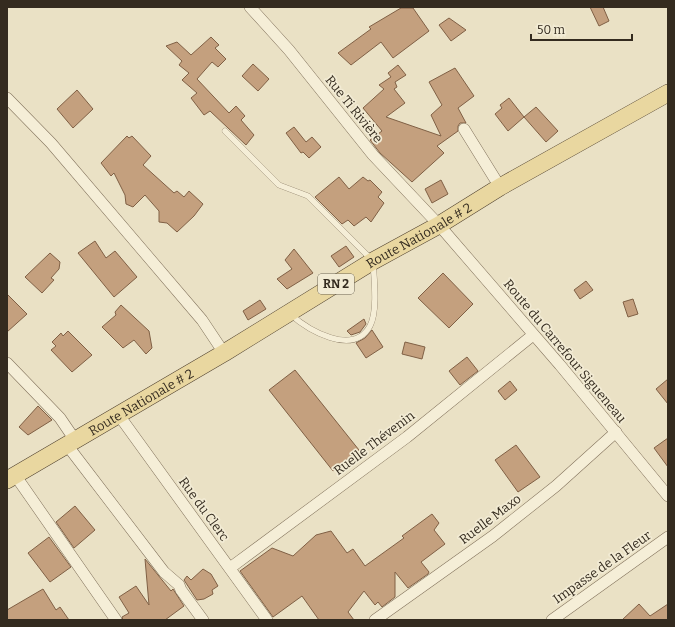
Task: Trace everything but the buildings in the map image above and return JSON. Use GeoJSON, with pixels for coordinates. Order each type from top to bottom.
{"type":"FeatureCollection","features":[{"type":"Feature","properties":{"kind":"main road","name":"Route Nationale # 2"},"geometry":{"type":"LineString","coordinates":[[11,477],[224,353],[373,261],[668,94]]}},
{"type":"Feature","properties":{"kind":"street","name":"Rue Ti Rivière"},"geometry":{"type":"LineString","coordinates":[[250,7],[289,50],[373,155],[439,225]]}},
{"type":"Feature","properties":{"kind":"street"},"geometry":{"type":"LineString","coordinates":[[7,98],[52,143],[191,308],[224,353]]}},
{"type":"Feature","properties":{"kind":"street"},"geometry":{"type":"LineString","coordinates":[[464,129],[500,188]]}},
{"type":"Feature","properties":{"kind":"street","name":"Route du Carrefour Sigueneau"},"geometry":{"type":"LineString","coordinates":[[439,225],[560,365],[668,496]]}},
{"type":"Feature","properties":{"kind":"street","name":"Ruelle Thévenin"},"geometry":{"type":"LineString","coordinates":[[230,568],[407,437],[533,335]]}},
{"type":"Feature","properties":{"kind":"street"},"geometry":{"type":"LineString","coordinates":[[7,363],[60,418],[86,472],[164,572],[179,585],[203,620]]}},
{"type":"Feature","properties":{"kind":"street","name":"Rue du Clerc"},"geometry":{"type":"LineString","coordinates":[[118,414],[267,620]]}},
{"type":"Feature","properties":{"kind":"street","name":"Ruelle Maxo"},"geometry":{"type":"LineString","coordinates":[[375,620],[497,533],[556,486],[616,432]]}},
{"type":"Feature","properties":{"kind":"street"},"geometry":{"type":"LineString","coordinates":[[11,477],[116,620]]}},
{"type":"Feature","properties":{"kind":"street","name":"Impasse de la Fleur"},"geometry":{"type":"LineString","coordinates":[[552,620],[668,537]]}},
{"type":"Feature","properties":{"kind":"lane"},"geometry":{"type":"LineString","coordinates":[[224,131],[279,186],[308,196],[373,261],[374,308],[370,325],[362,335],[349,341],[328,337],[302,325],[288,313]]}}]}
